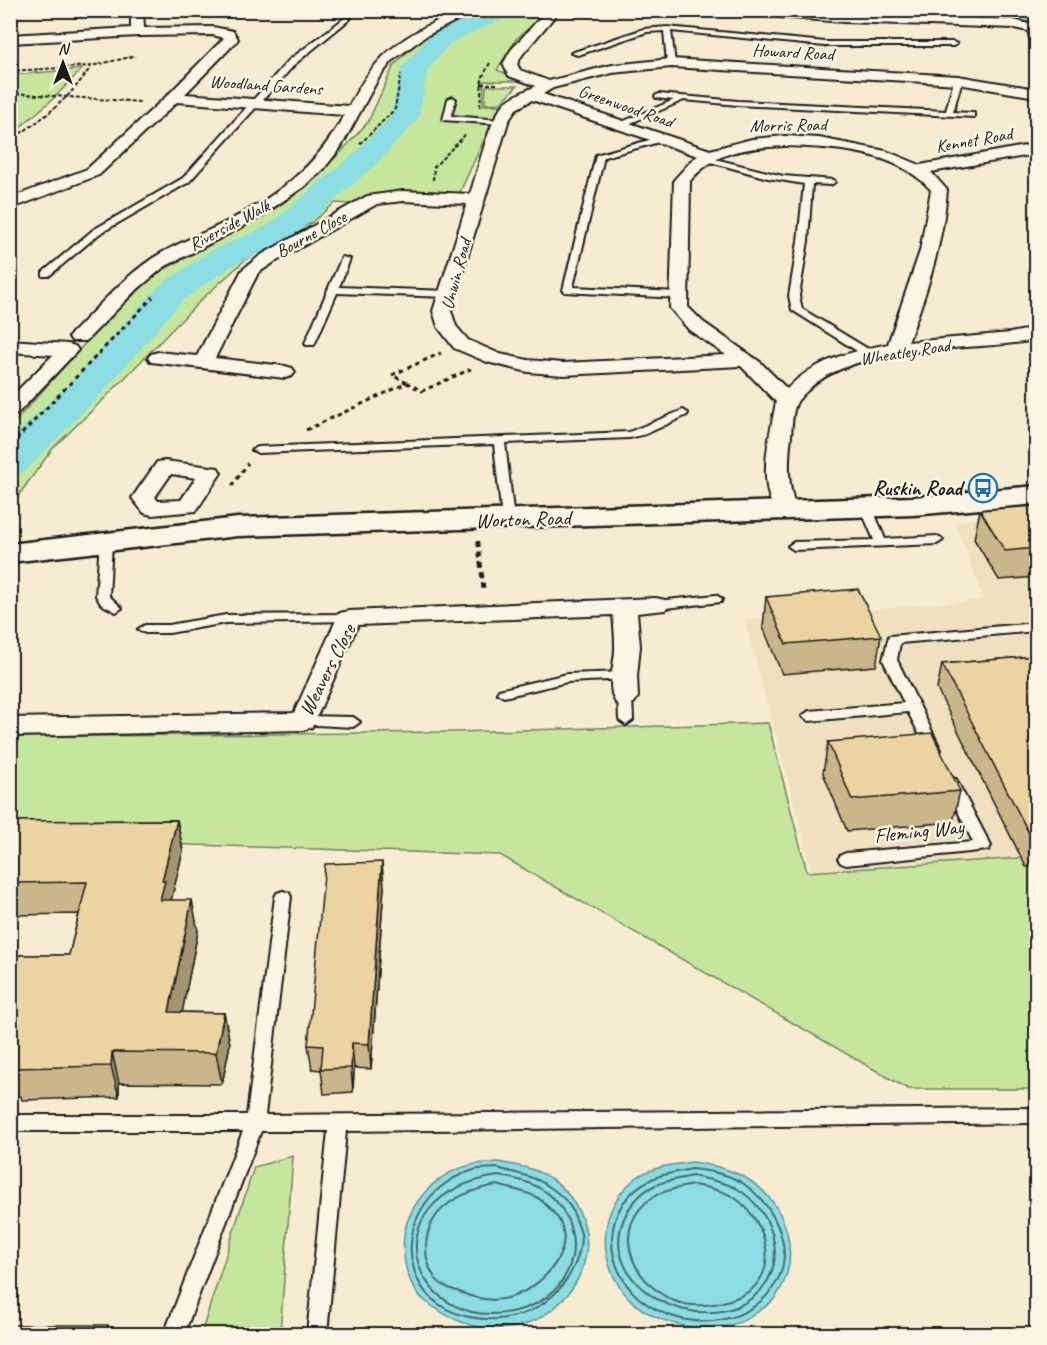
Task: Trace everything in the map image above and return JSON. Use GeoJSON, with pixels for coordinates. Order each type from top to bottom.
{"type":"FeatureCollection","features":[{"type":"Feature","properties":{"kind":"street"},"geometry":{"type":"LineString","coordinates":[[137,10],[138,32]]}},
{"type":"Feature","properties":{"kind":"street","name":"Riverside Walk"},"geometry":{"type":"LineString","coordinates":[[10,410],[129,286],[159,263],[238,223],[278,199],[318,165],[343,133],[378,68],[392,52],[428,30],[471,10]]}},
{"type":"Feature","properties":{"kind":"street"},"geometry":{"type":"LineString","coordinates":[[548,85],[514,73],[510,64],[516,53],[554,10]]}},
{"type":"Feature","properties":{"kind":"street"},"geometry":{"type":"LineString","coordinates":[[739,10],[844,18],[1014,24],[1034,30],[1036,38]]}},
{"type":"Feature","properties":{"kind":"street","name":"Woodland Gardens"},"geometry":{"type":"LineString","coordinates":[[10,39],[138,32],[213,31],[228,34],[231,39],[171,100],[93,172],[10,204]]}},
{"type":"Feature","properties":{"kind":"street","name":"Howard Road"},"geometry":{"type":"LineString","coordinates":[[548,85],[612,69],[671,63],[958,80],[1036,93]]}},
{"type":"Feature","properties":{"kind":"street","name":"Unwin Road"},"geometry":{"type":"LineString","coordinates":[[461,344],[447,327],[442,311],[448,294],[467,199],[510,106],[548,85]]}},
{"type":"Feature","properties":{"kind":"street","name":"Greenwood Road"},"geometry":{"type":"LineString","coordinates":[[529,94],[708,156]]}},
{"type":"Feature","properties":{"kind":"street","name":"Woodland Gardens"},"geometry":{"type":"LineString","coordinates":[[171,100],[355,111]]}},
{"type":"Feature","properties":{"kind":"street","name":"Morris Road"},"geometry":{"type":"LineString","coordinates":[[745,360],[701,332],[688,320],[679,308],[678,295],[682,180],[694,164],[708,156],[747,144],[801,141],[856,147],[886,155],[918,170],[939,190],[938,209],[915,299],[895,350]]}},
{"type":"Feature","properties":{"kind":"street","name":"Kennet Road"},"geometry":{"type":"LineString","coordinates":[[918,170],[1036,149]]}},
{"type":"Feature","properties":{"kind":"street","name":"Woodland Gardens"},"geometry":{"type":"LineString","coordinates":[[10,194],[34,193]]}},
{"type":"Feature","properties":{"kind":"street","name":"Bourne Close"},"geometry":{"type":"LineString","coordinates":[[203,362],[251,270],[267,259],[373,199],[403,196],[467,199]]}},
{"type":"Feature","properties":{"kind":"street","name":"Wheatley Road"},"geometry":{"type":"LineString","coordinates":[[786,402],[809,379],[833,365],[869,354],[1036,334]]}},
{"type":"Feature","properties":{"kind":"street"},"geometry":{"type":"LineString","coordinates":[[10,346],[73,344]]}},
{"type":"Feature","properties":{"kind":"street"},"geometry":{"type":"LineString","coordinates":[[461,344],[494,358],[528,366],[563,369],[745,360],[770,380],[786,402],[778,448],[780,498],[785,508]]}},
{"type":"Feature","properties":{"kind":"street"},"geometry":{"type":"LineString","coordinates":[[158,358],[285,372]]}},
{"type":"Feature","properties":{"kind":"street","name":"Worton Road"},"geometry":{"type":"LineString","coordinates":[[10,553],[238,527],[785,508],[991,504],[1036,495]]}},
{"type":"Feature","properties":{"kind":"street"},"geometry":{"type":"LineString","coordinates":[[151,536],[152,508]]}},
{"type":"Feature","properties":{"kind":"street","name":"Weavers Close"},"geometry":{"type":"LineString","coordinates":[[10,727],[303,722],[349,618],[656,605]]}},
{"type":"Feature","properties":{"kind":"street"},"geometry":{"type":"LineString","coordinates":[[624,607],[628,646],[625,698]]}},
{"type":"Feature","properties":{"kind":"lane"},"geometry":{"type":"LineString","coordinates":[[46,274],[96,232],[186,180],[257,104],[292,62],[348,18]]}},
{"type":"Feature","properties":{"kind":"lane"},"geometry":{"type":"LineString","coordinates":[[667,29],[671,63]]}},
{"type":"Feature","properties":{"kind":"lane"},"geometry":{"type":"LineString","coordinates":[[575,53],[646,30],[667,29],[825,44],[952,44]]}},
{"type":"Feature","properties":{"kind":"lane"},"geometry":{"type":"LineString","coordinates":[[950,113],[958,80]]}},
{"type":"Feature","properties":{"kind":"lane"},"geometry":{"type":"LineString","coordinates":[[659,96],[970,115]]}},
{"type":"Feature","properties":{"kind":"lane"},"geometry":{"type":"LineString","coordinates":[[452,99],[446,118],[501,122]]}},
{"type":"Feature","properties":{"kind":"lane"},"geometry":{"type":"LineString","coordinates":[[621,124],[683,99]]}},
{"type":"Feature","properties":{"kind":"lane"},"geometry":{"type":"LineString","coordinates":[[660,139],[600,155],[568,290],[678,295]]}},
{"type":"Feature","properties":{"kind":"lane"},"geometry":{"type":"LineString","coordinates":[[708,156],[750,171],[808,183],[831,183]]}},
{"type":"Feature","properties":{"kind":"lane"},"geometry":{"type":"LineString","coordinates":[[808,183],[803,241],[794,296],[797,310],[869,354]]}},
{"type":"Feature","properties":{"kind":"lane"},"geometry":{"type":"LineString","coordinates":[[310,343],[345,259]]}},
{"type":"Feature","properties":{"kind":"lane"},"geometry":{"type":"LineString","coordinates":[[333,290],[448,294]]}},
{"type":"Feature","properties":{"kind":"lane"},"geometry":{"type":"LineString","coordinates":[[258,450],[629,435],[642,432],[683,413]]}},
{"type":"Feature","properties":{"kind":"lane"},"geometry":{"type":"LineString","coordinates":[[500,440],[508,519]]}},
{"type":"Feature","properties":{"kind":"lane"},"geometry":{"type":"LineString","coordinates":[[866,507],[881,543]]}},
{"type":"Feature","properties":{"kind":"lane"},"geometry":{"type":"LineString","coordinates":[[794,546],[937,540]]}},
{"type":"Feature","properties":{"kind":"lane"},"geometry":{"type":"LineString","coordinates":[[106,542],[101,593],[105,601],[116,608]]}},
{"type":"Feature","properties":{"kind":"lane"},"geometry":{"type":"LineString","coordinates":[[656,605],[716,599]]}},
{"type":"Feature","properties":{"kind":"lane"},"geometry":{"type":"LineString","coordinates":[[145,629],[169,629],[226,619],[349,618]]}},
{"type":"Feature","properties":{"kind":"lane","name":"Fleming Way"},"geometry":{"type":"LineString","coordinates":[[846,860],[983,846],[890,660],[894,639],[1036,627]]}},
{"type":"Feature","properties":{"kind":"lane"},"geometry":{"type":"LineString","coordinates":[[504,693],[567,678],[625,698]]}},
{"type":"Feature","properties":{"kind":"lane"},"geometry":{"type":"LineString","coordinates":[[809,716],[912,707]]}},
{"type":"Feature","properties":{"kind":"lane"},"geometry":{"type":"LineString","coordinates":[[303,722],[352,722]]}},
{"type":"Feature","properties":{"kind":"lane"},"geometry":{"type":"LineString","coordinates":[[174,1335],[255,1122],[283,897]]}},
{"type":"Feature","properties":{"kind":"lane"},"geometry":{"type":"LineString","coordinates":[[10,1123],[338,1123],[1036,1116]]}},
{"type":"Feature","properties":{"kind":"lane"},"geometry":{"type":"LineString","coordinates":[[317,1335],[338,1123]]}},
{"type":"Feature","properties":{"kind":"path"},"geometry":{"type":"LineString","coordinates":[[10,71],[91,66],[135,56]]}},
{"type":"Feature","properties":{"kind":"path"},"geometry":{"type":"LineString","coordinates":[[10,140],[24,132],[84,81],[91,66]]}},
{"type":"Feature","properties":{"kind":"path"},"geometry":{"type":"LineString","coordinates":[[467,199],[433,179],[434,167],[462,138],[475,120],[481,106],[481,84]]}},
{"type":"Feature","properties":{"kind":"path"},"geometry":{"type":"LineString","coordinates":[[10,93],[171,100]]}},
{"type":"Feature","properties":{"kind":"path"},"geometry":{"type":"LineString","coordinates":[[461,344],[392,375],[422,391],[494,358]]}},
{"type":"Feature","properties":{"kind":"path"},"geometry":{"type":"LineString","coordinates":[[303,431],[408,383]]}},
{"type":"Feature","properties":{"kind":"path"},"geometry":{"type":"LineString","coordinates":[[227,493],[258,450]]}},
{"type":"Feature","properties":{"kind":"path"},"geometry":{"type":"LineString","coordinates":[[476,520],[486,612]]}},
{"type":"Feature","properties":{"kind":"shaded area"},"geometry":{"type":"Polygon","coordinates":[[[1036,512],[1036,877],[818,894],[745,620],[984,600],[955,522],[1036,512]]]}},
{"type":"Feature","properties":{"kind":"green space"},"geometry":{"type":"Polygon","coordinates":[[[497,11],[437,37],[408,68],[401,109],[389,126],[325,187],[284,219],[223,252],[166,288],[102,361],[11,454],[11,426],[106,320],[159,272],[261,218],[299,192],[339,154],[368,122],[394,65],[434,30],[473,13],[497,11]]]}},
{"type":"Feature","properties":{"kind":"green space"},"geometry":{"type":"Polygon","coordinates":[[[510,11],[550,11],[517,38],[497,70],[525,81],[484,81],[483,105],[500,105],[459,194],[369,197],[350,204],[335,203],[311,223],[245,260],[203,298],[53,448],[11,503],[10,475],[185,292],[221,263],[287,233],[325,202],[401,132],[410,117],[420,72],[435,51],[459,34],[510,11]]]}},
{"type":"Feature","properties":{"kind":"green space"},"geometry":{"type":"Polygon","coordinates":[[[82,69],[54,98],[11,135],[11,75],[82,69]]]}},
{"type":"Feature","properties":{"kind":"green space"},"geometry":{"type":"Polygon","coordinates":[[[486,86],[517,86],[501,103],[485,104],[486,86]]]}},
{"type":"Feature","properties":{"kind":"green space"},"geometry":{"type":"Polygon","coordinates":[[[768,723],[807,872],[1036,857],[1036,1089],[908,1089],[500,855],[11,839],[11,737],[454,732],[768,723]]]}},
{"type":"Feature","properties":{"kind":"green space"},"geometry":{"type":"Polygon","coordinates":[[[293,1156],[280,1334],[201,1334],[254,1167],[293,1156]]]}},
{"type":"Feature","properties":{"kind":"water"},"geometry":{"type":"Polygon","coordinates":[[[498,1162],[538,1172],[562,1188],[577,1208],[585,1228],[587,1247],[583,1267],[574,1285],[562,1301],[546,1314],[528,1323],[496,1329],[463,1323],[424,1300],[416,1291],[408,1273],[404,1239],[412,1211],[430,1187],[456,1170],[474,1164],[498,1162]]]}},
{"type":"Feature","properties":{"kind":"water"},"geometry":{"type":"Polygon","coordinates":[[[692,1162],[731,1171],[759,1187],[781,1215],[787,1232],[788,1266],[783,1283],[768,1305],[739,1323],[705,1328],[684,1326],[653,1316],[627,1296],[610,1266],[606,1250],[609,1217],[615,1202],[625,1188],[639,1176],[652,1170],[692,1162]]]}},
{"type":"Feature","properties":{"kind":"building"},"geometry":{"type":"Polygon","coordinates":[[[1036,506],[1036,548],[1005,551],[980,510],[1036,506]]]}},
{"type":"Feature","properties":{"kind":"building"},"geometry":{"type":"Polygon","coordinates":[[[858,589],[881,636],[786,644],[766,597],[858,589]]]}},
{"type":"Feature","properties":{"kind":"building"},"geometry":{"type":"Polygon","coordinates":[[[1036,656],[1036,841],[1033,841],[942,664],[1036,656]]]}},
{"type":"Feature","properties":{"kind":"building"},"geometry":{"type":"Polygon","coordinates":[[[932,733],[960,791],[852,800],[828,742],[932,733]]]}},
{"type":"Feature","properties":{"kind":"building"},"geometry":{"type":"Polygon","coordinates":[[[177,820],[162,881],[165,881],[160,900],[192,900],[169,1012],[224,1013],[216,1053],[112,1052],[111,1066],[12,1068],[13,1065],[10,1065],[10,955],[69,955],[87,882],[10,883],[10,821],[177,820]]]}},
{"type":"Feature","properties":{"kind":"building"},"geometry":{"type":"Polygon","coordinates":[[[382,862],[369,1044],[352,1043],[351,1068],[321,1069],[323,1046],[308,1045],[325,864],[382,862]]]}},
{"type":"Feature","properties":{"kind":"building"},"geometry":{"type":"Polygon","coordinates":[[[10,1325],[108,1325],[106,1335],[10,1335],[10,1325]]]}},
{"type":"Feature","properties":{"kind":"waterway"},"geometry":{"type":"LineString","coordinates":[[10,463],[91,383],[171,293],[222,258],[278,233],[364,160],[404,119],[415,67],[441,38],[502,10]]}},
{"type":"Feature","properties":{"kind":"waterway"},"geometry":{"type":"LineString","coordinates":[[909,10],[1036,16]]}},
{"type":"Feature","properties":{"kind":"place","name":"Ruskin Road"},"geometry":{"type":"Point","coordinates":[983,488]}}]}
